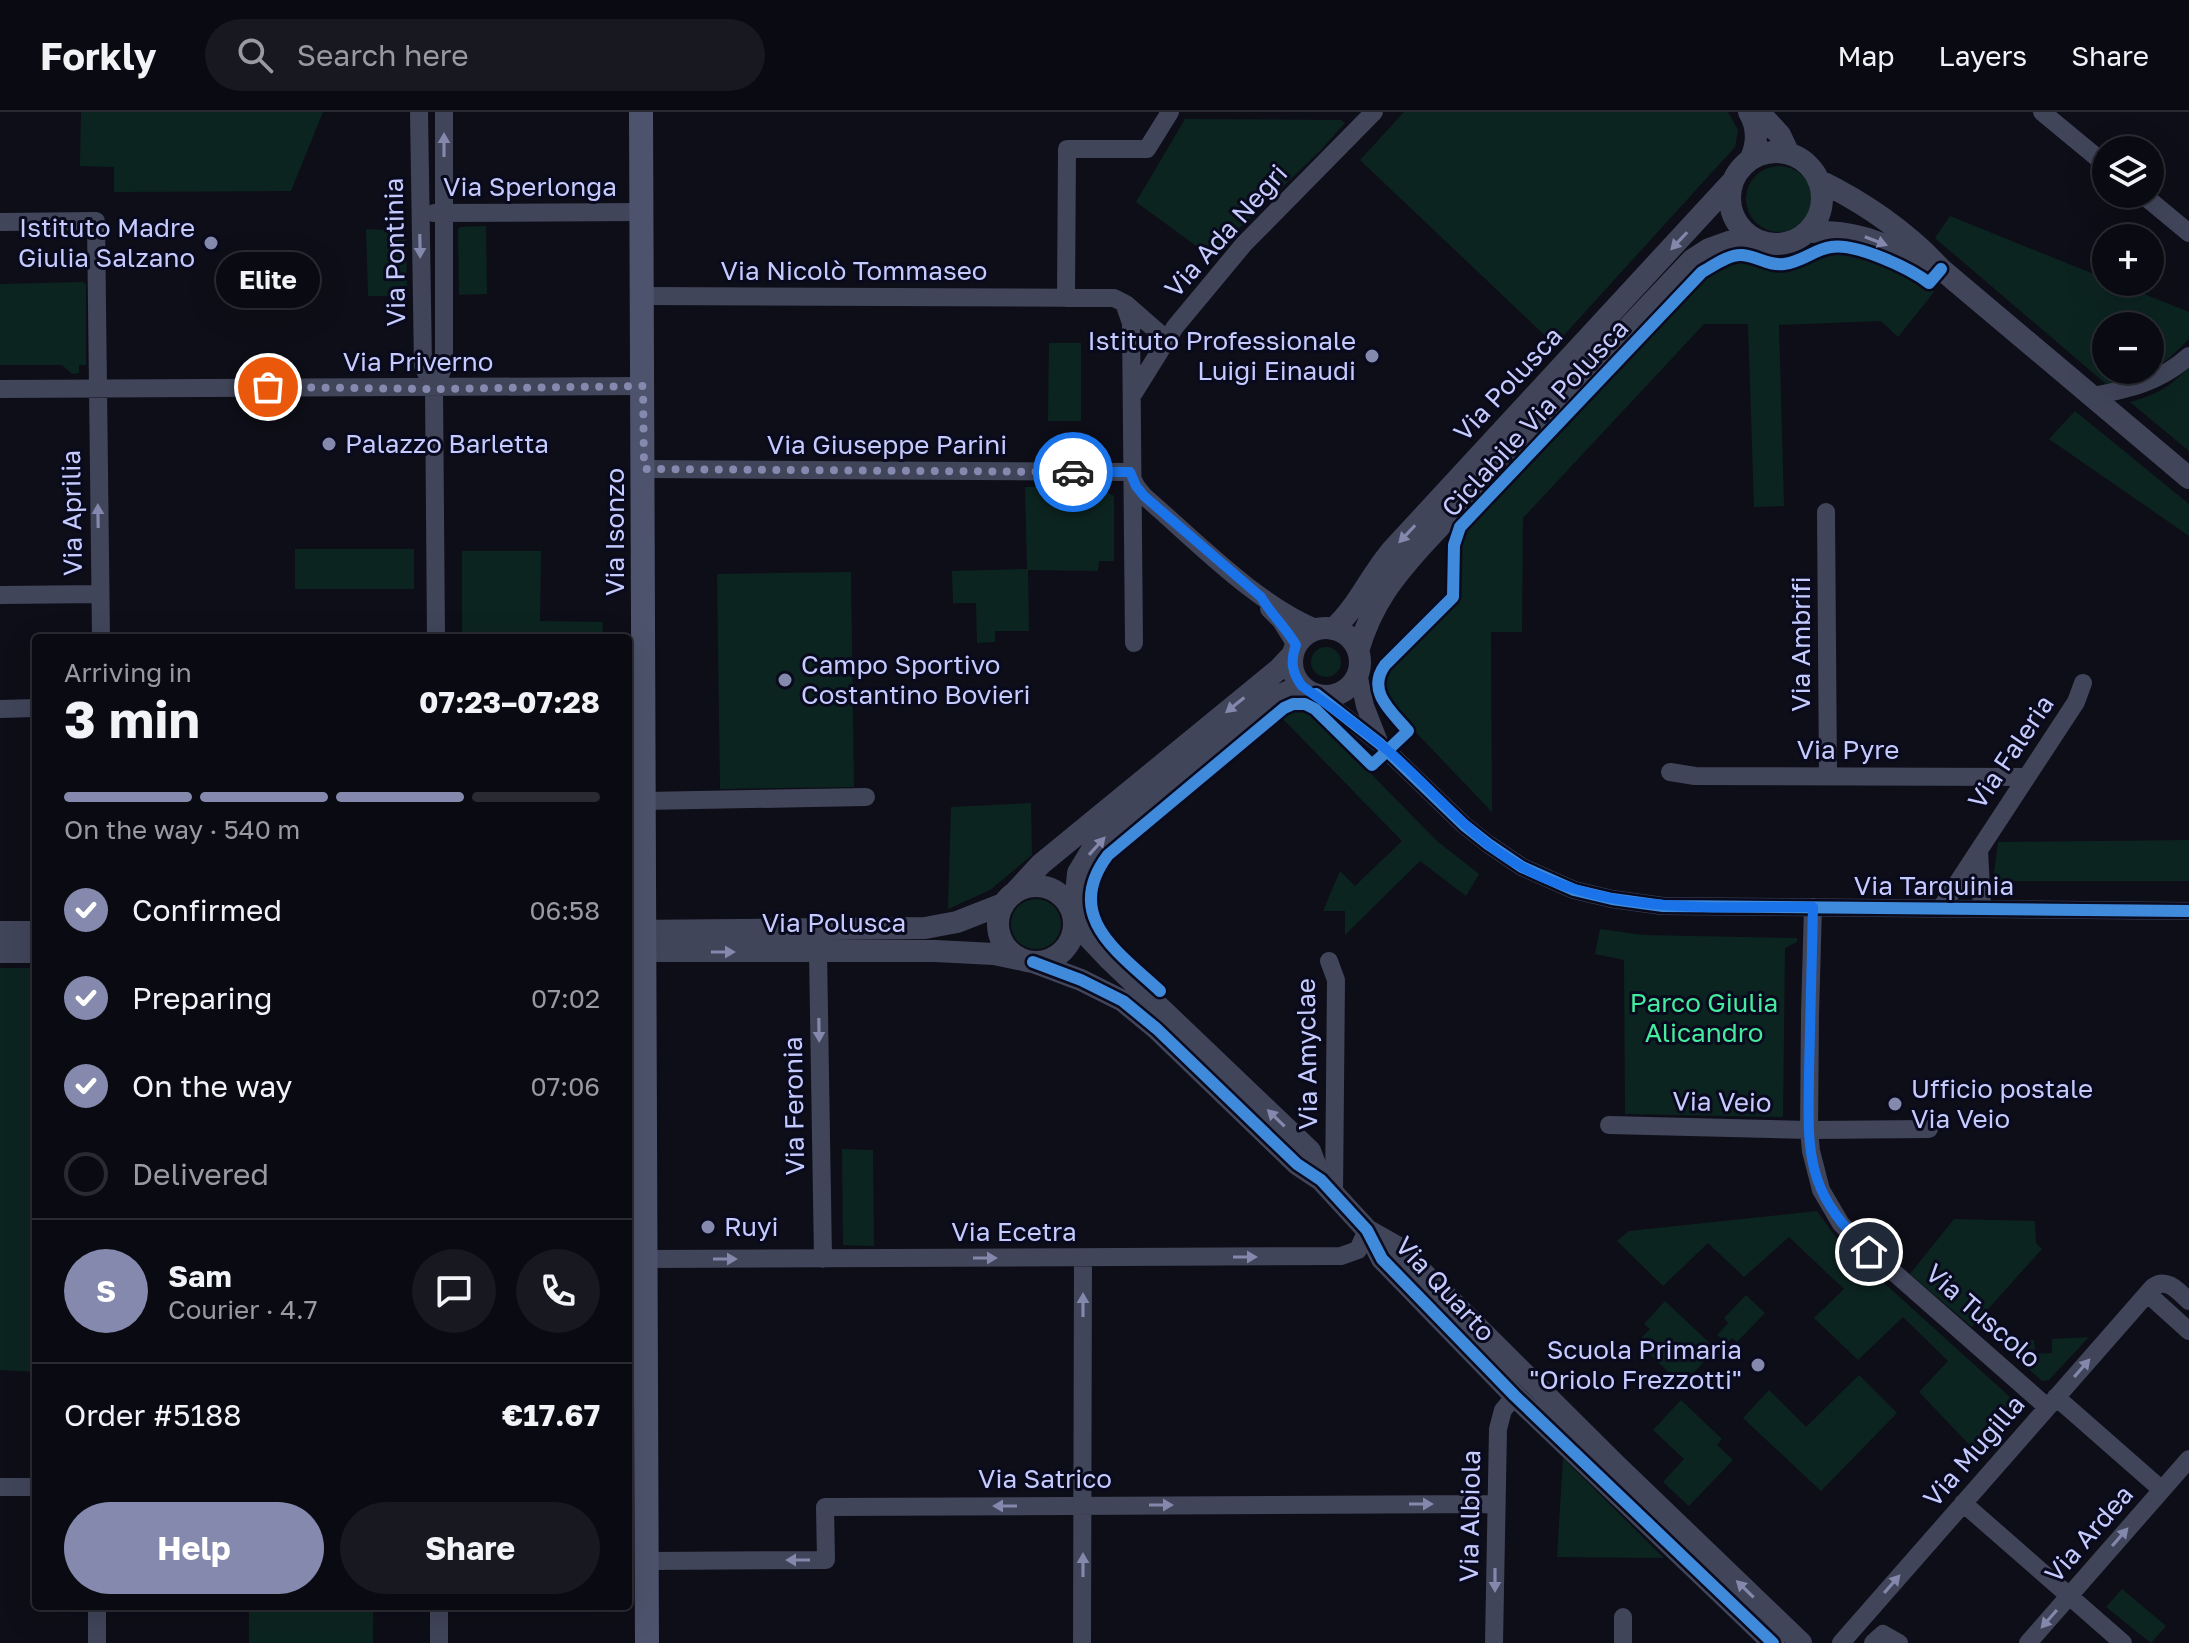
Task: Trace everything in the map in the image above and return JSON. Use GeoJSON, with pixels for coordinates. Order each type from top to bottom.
{"type":"FeatureCollection","features":[{"type":"Feature","properties":{"kind":"main road","name":"Via Isonzo"},"geometry":{"type":"LineString","coordinates":[[641,112],[644,469],[636,658],[639,787],[637,1165],[647,1259],[638,1481],[648,1561],[647,1643]]}},
{"type":"Feature","properties":{"kind":"street","name":"Via Pontinia"},"geometry":{"type":"LineString","coordinates":[[419,112],[423,366],[434,389]]}},
{"type":"Feature","properties":{"kind":"street","name":"Via Pontinia"},"geometry":{"type":"LineString","coordinates":[[436,634],[434,389],[444,366],[444,112]]}},
{"type":"Feature","properties":{"kind":"street"},"geometry":{"type":"LineString","coordinates":[[1066,298],[1067,149],[1147,149],[1170,112]]}},
{"type":"Feature","properties":{"kind":"street","name":"Via Ada Negri"},"geometry":{"type":"LineString","coordinates":[[1132,396],[1166,339],[1244,244],[1374,112]]}},
{"type":"Feature","properties":{"kind":"street"},"geometry":{"type":"LineString","coordinates":[[1749,112],[1757,134],[1751,158],[1731,183],[1731,212],[1748,235],[1762,242],[1778,244],[1793,241],[1816,221],[1822,194],[1818,180],[1811,168],[1789,154],[1776,152],[1751,158]]}},
{"type":"Feature","properties":{"kind":"street"},"geometry":{"type":"LineString","coordinates":[[1759,112],[1780,135],[1789,154]]}},
{"type":"Feature","properties":{"kind":"street"},"geometry":{"type":"LineString","coordinates":[[2042,112],[2092,153]]}},
{"type":"Feature","properties":{"kind":"street"},"geometry":{"type":"LineString","coordinates":[[1818,180],[1863,205],[1920,247],[1941,269],[2189,478]]}},
{"type":"Feature","properties":{"kind":"street","name":"Via Polusca"},"geometry":{"type":"LineString","coordinates":[[636,941],[925,928],[957,922],[1010,897],[1041,864],[1270,677],[1302,638],[1346,618],[1374,571],[1393,549],[1731,183]]}},
{"type":"Feature","properties":{"kind":"street"},"geometry":{"type":"LineString","coordinates":[[1844,232],[1863,205]]}},
{"type":"Feature","properties":{"kind":"street"},"geometry":{"type":"LineString","coordinates":[[2159,208],[2189,233]]}},
{"type":"Feature","properties":{"kind":"street","name":"Via Sperlonga"},"geometry":{"type":"LineString","coordinates":[[419,213],[641,212]]}},
{"type":"Feature","properties":{"kind":"street","name":"Via Aprilia"},"geometry":{"type":"LineString","coordinates":[[0,222],[96,221],[101,634]]}},
{"type":"Feature","properties":{"kind":"street"},"geometry":{"type":"LineString","coordinates":[[1807,232],[1844,232],[1866,237],[1941,269]]}},
{"type":"Feature","properties":{"kind":"street","name":"Via Polusca"},"geometry":{"type":"LineString","coordinates":[[1358,662],[1376,603],[1388,584],[1428,539],[1692,260],[1709,249],[1748,235]]}},
{"type":"Feature","properties":{"kind":"street","name":"Via Nicolò Tommaseo"},"geometry":{"type":"LineString","coordinates":[[642,296],[1114,298],[1124,303]]}},
{"type":"Feature","properties":{"kind":"street"},"geometry":{"type":"LineString","coordinates":[[1124,303],[1166,339]]}},
{"type":"Feature","properties":{"kind":"street"},"geometry":{"type":"LineString","coordinates":[[1124,303],[1131,323],[1134,643]]}},
{"type":"Feature","properties":{"kind":"street"},"geometry":{"type":"LineString","coordinates":[[2092,396],[2149,384],[2175,369],[2189,356]]}},
{"type":"Feature","properties":{"kind":"street","name":"Via Priverno"},"geometry":{"type":"LineString","coordinates":[[0,389],[643,386]]}},
{"type":"Feature","properties":{"kind":"street","name":"Via Giuseppe Parini"},"geometry":{"type":"LineString","coordinates":[[644,469],[1130,472]]}},
{"type":"Feature","properties":{"kind":"street"},"geometry":{"type":"LineString","coordinates":[[1130,472],[1144,496],[1261,597],[1295,649],[1293,671],[1309,690]]}},
{"type":"Feature","properties":{"kind":"street","name":"Via Ambrifi"},"geometry":{"type":"LineString","coordinates":[[1826,512],[1828,776]]}},
{"type":"Feature","properties":{"kind":"street"},"geometry":{"type":"LineString","coordinates":[[0,595],[100,594]]}},
{"type":"Feature","properties":{"kind":"street"},"geometry":{"type":"LineString","coordinates":[[1074,920],[1070,906],[1062,896],[1052,889],[1027,886],[1010,897],[998,915],[1000,937],[1005,947],[1028,961],[1046,961],[1057,956],[1067,947],[1073,935],[1078,873],[1093,848],[1275,697],[1309,690],[1337,694],[1346,689],[1358,662],[1344,633],[1290,616],[1261,597]]}},
{"type":"Feature","properties":{"kind":"street","name":"Via Tarquinia"},"geometry":{"type":"LineString","coordinates":[[1358,662],[1365,706],[1380,744]]}},
{"type":"Feature","properties":{"kind":"street","name":"Via Faleria"},"geometry":{"type":"LineString","coordinates":[[1941,908],[2076,702],[2083,683]]}},
{"type":"Feature","properties":{"kind":"street","name":"Via Tarquinia"},"geometry":{"type":"LineString","coordinates":[[1309,690],[1380,744],[1488,844],[1522,867],[1574,890],[1663,906],[2189,911]]}},
{"type":"Feature","properties":{"kind":"street"},"geometry":{"type":"LineString","coordinates":[[0,709],[32,708]]}},
{"type":"Feature","properties":{"kind":"street","name":"Via Pyre"},"geometry":{"type":"LineString","coordinates":[[1670,772],[1695,776],[2026,777]]}},
{"type":"Feature","properties":{"kind":"street"},"geometry":{"type":"LineString","coordinates":[[639,787],[866,797]]}},
{"type":"Feature","properties":{"kind":"street","name":"Via Faleria"},"geometry":{"type":"LineString","coordinates":[[1979,847],[1982,908]]}},
{"type":"Feature","properties":{"kind":"street","name":"Via Tuscolo"},"geometry":{"type":"LineString","coordinates":[[1813,907],[1809,1130],[1815,1173],[1841,1224],[1869,1252],[2162,1490]]}},
{"type":"Feature","properties":{"kind":"street","name":"Via Quarto"},"geometry":{"type":"LineString","coordinates":[[1074,920],[1108,958],[1310,1151],[1328,1187]]}},
{"type":"Feature","properties":{"kind":"street"},"geometry":{"type":"LineString","coordinates":[[0,932],[32,932]]}},
{"type":"Feature","properties":{"kind":"street","name":"Via Polusca"},"geometry":{"type":"LineString","coordinates":[[636,941],[818,952],[994,954],[1028,961]]}},
{"type":"Feature","properties":{"kind":"street"},"geometry":{"type":"LineString","coordinates":[[0,952],[32,952]]}},
{"type":"Feature","properties":{"kind":"street","name":"Via Feronia"},"geometry":{"type":"LineString","coordinates":[[818,952],[823,1259]]}},
{"type":"Feature","properties":{"kind":"street","name":"Via Quarto"},"geometry":{"type":"LineString","coordinates":[[1028,961],[1069,975],[1123,1001],[1157,1029],[1297,1164],[1328,1187],[1367,1230],[1397,1247],[1523,1388],[1773,1643]]}},
{"type":"Feature","properties":{"kind":"street","name":"Via Amyclae"},"geometry":{"type":"LineString","coordinates":[[1328,1187],[1336,980],[1329,961]]}},
{"type":"Feature","properties":{"kind":"street","name":"Via Veio"},"geometry":{"type":"LineString","coordinates":[[1609,1125],[1809,1130],[1929,1129]]}},
{"type":"Feature","properties":{"kind":"street","name":"Via Ecetra"},"geometry":{"type":"LineString","coordinates":[[647,1259],[1341,1256],[1358,1250],[1367,1230]]}},
{"type":"Feature","properties":{"kind":"street"},"geometry":{"type":"LineString","coordinates":[[1082,1643],[1083,1258]]}},
{"type":"Feature","properties":{"kind":"street"},"geometry":{"type":"LineString","coordinates":[[2189,1301],[2167,1283],[2157,1284],[2148,1294],[2189,1331]]}},
{"type":"Feature","properties":{"kind":"street","name":"Via Mugilla"},"geometry":{"type":"LineString","coordinates":[[1841,1643],[2148,1294]]}},
{"type":"Feature","properties":{"kind":"street","name":"Via Quarto"},"geometry":{"type":"LineString","coordinates":[[1523,1388],[1801,1643]]}},
{"type":"Feature","properties":{"kind":"street","name":"Via Albiola"},"geometry":{"type":"LineString","coordinates":[[1494,1643],[1499,1418],[1523,1388]]}},
{"type":"Feature","properties":{"kind":"street","name":"Via Ardea"},"geometry":{"type":"LineString","coordinates":[[2028,1643],[2189,1459]]}},
{"type":"Feature","properties":{"kind":"street"},"geometry":{"type":"LineString","coordinates":[[0,1487],[32,1487]]}},
{"type":"Feature","properties":{"kind":"street"},"geometry":{"type":"LineString","coordinates":[[1963,1503],[2123,1643]]}},
{"type":"Feature","properties":{"kind":"street","name":"Via Satrico"},"geometry":{"type":"LineString","coordinates":[[648,1561],[826,1560],[825,1507],[1495,1504]]}},
{"type":"Feature","properties":{"kind":"street"},"geometry":{"type":"LineString","coordinates":[[97,1610],[97,1643]]}},
{"type":"Feature","properties":{"kind":"street"},"geometry":{"type":"LineString","coordinates":[[439,1610],[439,1643]]}},
{"type":"Feature","properties":{"kind":"street"},"geometry":{"type":"LineString","coordinates":[[1623,1617],[1623,1643]]}},
{"type":"Feature","properties":{"kind":"street"},"geometry":{"type":"LineString","coordinates":[[1873,1643],[1883,1634],[1899,1643]]}},
{"type":"Feature","properties":{"kind":"green space"},"geometry":{"type":"Polygon","coordinates":[[[81,112],[323,112],[291,191],[114,192],[114,167],[80,166],[81,112]]]}},
{"type":"Feature","properties":{"kind":"green space"},"geometry":{"type":"Polygon","coordinates":[[[1404,112],[1728,112],[1738,130],[1735,147],[1555,345],[1360,160],[1404,112]]]}},
{"type":"Feature","properties":{"kind":"green space"},"geometry":{"type":"Polygon","coordinates":[[[1185,119],[1341,120],[1345,123],[1210,256],[1136,202],[1185,119]]]}},
{"type":"Feature","properties":{"kind":"green space"},"geometry":{"type":"Polygon","coordinates":[[[1779,166],[1792,169],[1802,176],[1809,186],[1812,199],[1809,212],[1802,222],[1792,229],[1779,232],[1766,229],[1756,222],[1749,212],[1746,199],[1749,186],[1756,176],[1766,169],[1779,166]]]}},
{"type":"Feature","properties":{"kind":"green space"},"geometry":{"type":"Polygon","coordinates":[[[1950,216],[2092,273],[2092,296],[2149,296],[2189,312],[2189,339],[2164,362],[2164,312],[2092,312],[2092,372],[1935,238],[1950,216]]]}},
{"type":"Feature","properties":{"kind":"green space"},"geometry":{"type":"Polygon","coordinates":[[[486,226],[487,294],[459,295],[458,229],[486,226]]]}},
{"type":"Feature","properties":{"kind":"green space"},"geometry":{"type":"Polygon","coordinates":[[[366,229],[406,231],[407,296],[368,296],[366,229]]]}},
{"type":"Feature","properties":{"kind":"green space"},"geometry":{"type":"Polygon","coordinates":[[[1831,250],[1886,264],[1934,292],[1898,337],[1881,321],[1779,325],[1784,506],[1754,507],[1748,324],[1704,324],[1523,518],[1522,632],[1491,632],[1492,812],[1386,701],[1379,686],[1382,678],[1458,596],[1458,552],[1463,532],[1706,274],[1740,258],[1778,268],[1800,265],[1831,250]]]}},
{"type":"Feature","properties":{"kind":"green space"},"geometry":{"type":"Polygon","coordinates":[[[83,282],[86,285],[86,365],[79,365],[79,373],[72,374],[62,365],[0,365],[0,284],[83,282]]]}},
{"type":"Feature","properties":{"kind":"green space"},"geometry":{"type":"Polygon","coordinates":[[[1049,343],[1081,343],[1081,421],[1048,421],[1049,343]]]}},
{"type":"Feature","properties":{"kind":"green space"},"geometry":{"type":"Polygon","coordinates":[[[2189,366],[2189,451],[2130,402],[2163,389],[2189,366]]]}},
{"type":"Feature","properties":{"kind":"green space"},"geometry":{"type":"Polygon","coordinates":[[[2075,411],[2189,504],[2189,536],[2049,439],[2075,411]]]}},
{"type":"Feature","properties":{"kind":"green space"},"geometry":{"type":"Polygon","coordinates":[[[1025,487],[1098,487],[1114,496],[1114,561],[1099,561],[1098,571],[1028,570],[1029,631],[995,631],[995,642],[977,643],[976,603],[953,603],[952,571],[1027,569],[1025,487]]]}},
{"type":"Feature","properties":{"kind":"green space"},"geometry":{"type":"Polygon","coordinates":[[[295,549],[414,549],[414,589],[295,589],[295,549]]]}},
{"type":"Feature","properties":{"kind":"green space"},"geometry":{"type":"Polygon","coordinates":[[[462,551],[541,551],[540,621],[603,622],[602,634],[462,634],[462,551]]]}},
{"type":"Feature","properties":{"kind":"green space","name":"Campo Sportivo Costantino Bovieri"},"geometry":{"type":"Polygon","coordinates":[[[851,572],[854,787],[720,789],[717,574],[851,572]]]}},
{"type":"Feature","properties":{"kind":"green space"},"geometry":{"type":"Polygon","coordinates":[[[1326,647],[1337,651],[1341,662],[1337,673],[1326,677],[1315,673],[1311,662],[1315,651],[1326,647]]]}},
{"type":"Feature","properties":{"kind":"green space"},"geometry":{"type":"Polygon","coordinates":[[[1297,710],[1317,719],[1437,841],[1479,874],[1466,896],[1420,861],[1345,935],[1345,911],[1323,911],[1340,871],[1355,886],[1402,841],[1281,717],[1297,710]]]}},
{"type":"Feature","properties":{"kind":"green space"},"geometry":{"type":"Polygon","coordinates":[[[1031,803],[1032,855],[990,890],[948,909],[951,807],[1031,803]]]}},
{"type":"Feature","properties":{"kind":"green space"},"geometry":{"type":"Polygon","coordinates":[[[2189,840],[2189,881],[1993,881],[1998,842],[2189,840]]]}},
{"type":"Feature","properties":{"kind":"green space"},"geometry":{"type":"Polygon","coordinates":[[[1026,900],[1046,900],[1060,914],[1060,934],[1046,948],[1026,948],[1012,934],[1012,914],[1026,900]]]}},
{"type":"Feature","properties":{"kind":"green space","name":"Parco Giulia Alicandro"},"geometry":{"type":"Polygon","coordinates":[[[1600,929],[1643,935],[1797,938],[1797,942],[1785,948],[1783,1117],[1625,1114],[1624,960],[1595,954],[1600,929]]]}},
{"type":"Feature","properties":{"kind":"green space"},"geometry":{"type":"Polygon","coordinates":[[[0,968],[32,968],[32,1372],[0,1370],[0,968]]]}},
{"type":"Feature","properties":{"kind":"green space"},"geometry":{"type":"Polygon","coordinates":[[[842,1149],[873,1150],[874,1246],[843,1245],[842,1149]]]}},
{"type":"Feature","properties":{"kind":"green space"},"geometry":{"type":"Polygon","coordinates":[[[1817,1211],[1868,1276],[1872,1272],[2022,1408],[1981,1457],[1919,1392],[1948,1361],[1903,1317],[1858,1360],[1814,1318],[1844,1289],[1789,1237],[1744,1277],[1708,1243],[1663,1286],[1617,1241],[1629,1231],[1817,1211]]]}},
{"type":"Feature","properties":{"kind":"green space"},"geometry":{"type":"Polygon","coordinates":[[[1954,1219],[2035,1221],[2036,1243],[2042,1249],[1972,1327],[1910,1274],[1954,1219]]]}},
{"type":"Feature","properties":{"kind":"green space"},"geometry":{"type":"Polygon","coordinates":[[[1746,1295],[1765,1313],[1737,1342],[1732,1338],[1727,1343],[1717,1335],[1728,1323],[1724,1318],[1746,1295]]]}},
{"type":"Feature","properties":{"kind":"green space"},"geometry":{"type":"Polygon","coordinates":[[[1665,1301],[1716,1349],[1682,1385],[1637,1342],[1650,1329],[1644,1324],[1665,1301]]]}},
{"type":"Feature","properties":{"kind":"green space"},"geometry":{"type":"Polygon","coordinates":[[[2089,1337],[2049,1380],[2042,1381],[2002,1345],[2005,1341],[2034,1340],[2035,1354],[2052,1353],[2052,1339],[2089,1337]]]}},
{"type":"Feature","properties":{"kind":"green space"},"geometry":{"type":"Polygon","coordinates":[[[1859,1375],[1897,1413],[1821,1491],[1743,1418],[1769,1390],[1806,1427],[1859,1375]]]}},
{"type":"Feature","properties":{"kind":"green space"},"geometry":{"type":"Polygon","coordinates":[[[1681,1400],[1722,1439],[1717,1445],[1733,1460],[1689,1506],[1663,1482],[1684,1459],[1653,1430],[1681,1400]]]}},
{"type":"Feature","properties":{"kind":"green space"},"geometry":{"type":"Polygon","coordinates":[[[1563,1458],[1664,1558],[1557,1557],[1563,1458]]]}},
{"type":"Feature","properties":{"kind":"green space"},"geometry":{"type":"Polygon","coordinates":[[[2122,1589],[2166,1626],[2151,1643],[2106,1607],[2122,1589]]]}},
{"type":"Feature","properties":{"kind":"green space"},"geometry":{"type":"Polygon","coordinates":[[[249,1610],[373,1610],[373,1643],[249,1643],[249,1610]]]}},
{"type":"Feature","properties":{"kind":"cycle path","name":"Ciclabile Via Polusca"},"geometry":{"type":"LineString","coordinates":[[1160,991],[1113,947],[1093,915],[1091,896],[1095,877],[1108,855],[1284,708],[1293,704],[1305,704],[1315,709],[1372,765],[1408,731],[1379,692],[1380,674],[1385,665],[1453,597],[1454,545],[1460,527],[1702,272],[1737,255],[1784,264],[1831,247],[1854,249],[1882,258],[1929,283],[1941,269]]}},
{"type":"Feature","properties":{"kind":"cycle path"},"geometry":{"type":"LineString","coordinates":[[1316,694],[1380,744],[1488,844],[1522,867],[1574,890],[1663,906],[2189,911]]}},
{"type":"Feature","properties":{"kind":"cycle path"},"geometry":{"type":"LineString","coordinates":[[1033,962],[1081,980],[1123,1001],[1157,1029],[1297,1164],[1321,1180],[1367,1230],[1382,1259],[1515,1396],[1773,1643]]}},
{"type":"Feature","properties":{"kind":"way so far"},"geometry":{"type":"LineString","coordinates":[[268,387],[434,389],[643,386],[644,469],[1073,472]]}},
{"type":"Feature","properties":{"kind":"place","name":"Istituto Madre Giulia Salzano"},"geometry":{"type":"Point","coordinates":[211,243]}},
{"type":"Feature","properties":{"kind":"place","name":"Istituto Professionale Luigi Einaudi"},"geometry":{"type":"Point","coordinates":[1372,356]}},
{"type":"Feature","properties":{"kind":"place","name":"Elite"},"geometry":{"type":"Point","coordinates":[268,387]}},
{"type":"Feature","properties":{"kind":"place","name":"Palazzo Barletta"},"geometry":{"type":"Point","coordinates":[329,444]}},
{"type":"Feature","properties":{"kind":"place","name":"Campo Sportivo Costantino Bovieri"},"geometry":{"type":"Point","coordinates":[785,680]}},
{"type":"Feature","properties":{"kind":"place","name":"Ufficio postale Via Veio"},"geometry":{"type":"Point","coordinates":[1895,1104]}},
{"type":"Feature","properties":{"kind":"place","name":"Ruyi"},"geometry":{"type":"Point","coordinates":[708,1227]}},
{"type":"Feature","properties":{"kind":"place","name":"Scuola Primaria \"Oriolo Frezzotti\""},"geometry":{"type":"Point","coordinates":[1758,1365]}},
{"type":"Feature","properties":{"kind":"route"},"geometry":{"type":"LineString","coordinates":[[1073,472],[1130,472],[1144,496],[1261,597],[1281,621],[1296,645],[1293,671],[1302,686],[1380,744],[1464,825],[1522,867],[1574,890],[1637,903],[1663,906],[1813,907],[1811,1151],[1821,1190],[1841,1224],[1869,1252]]}}]}
